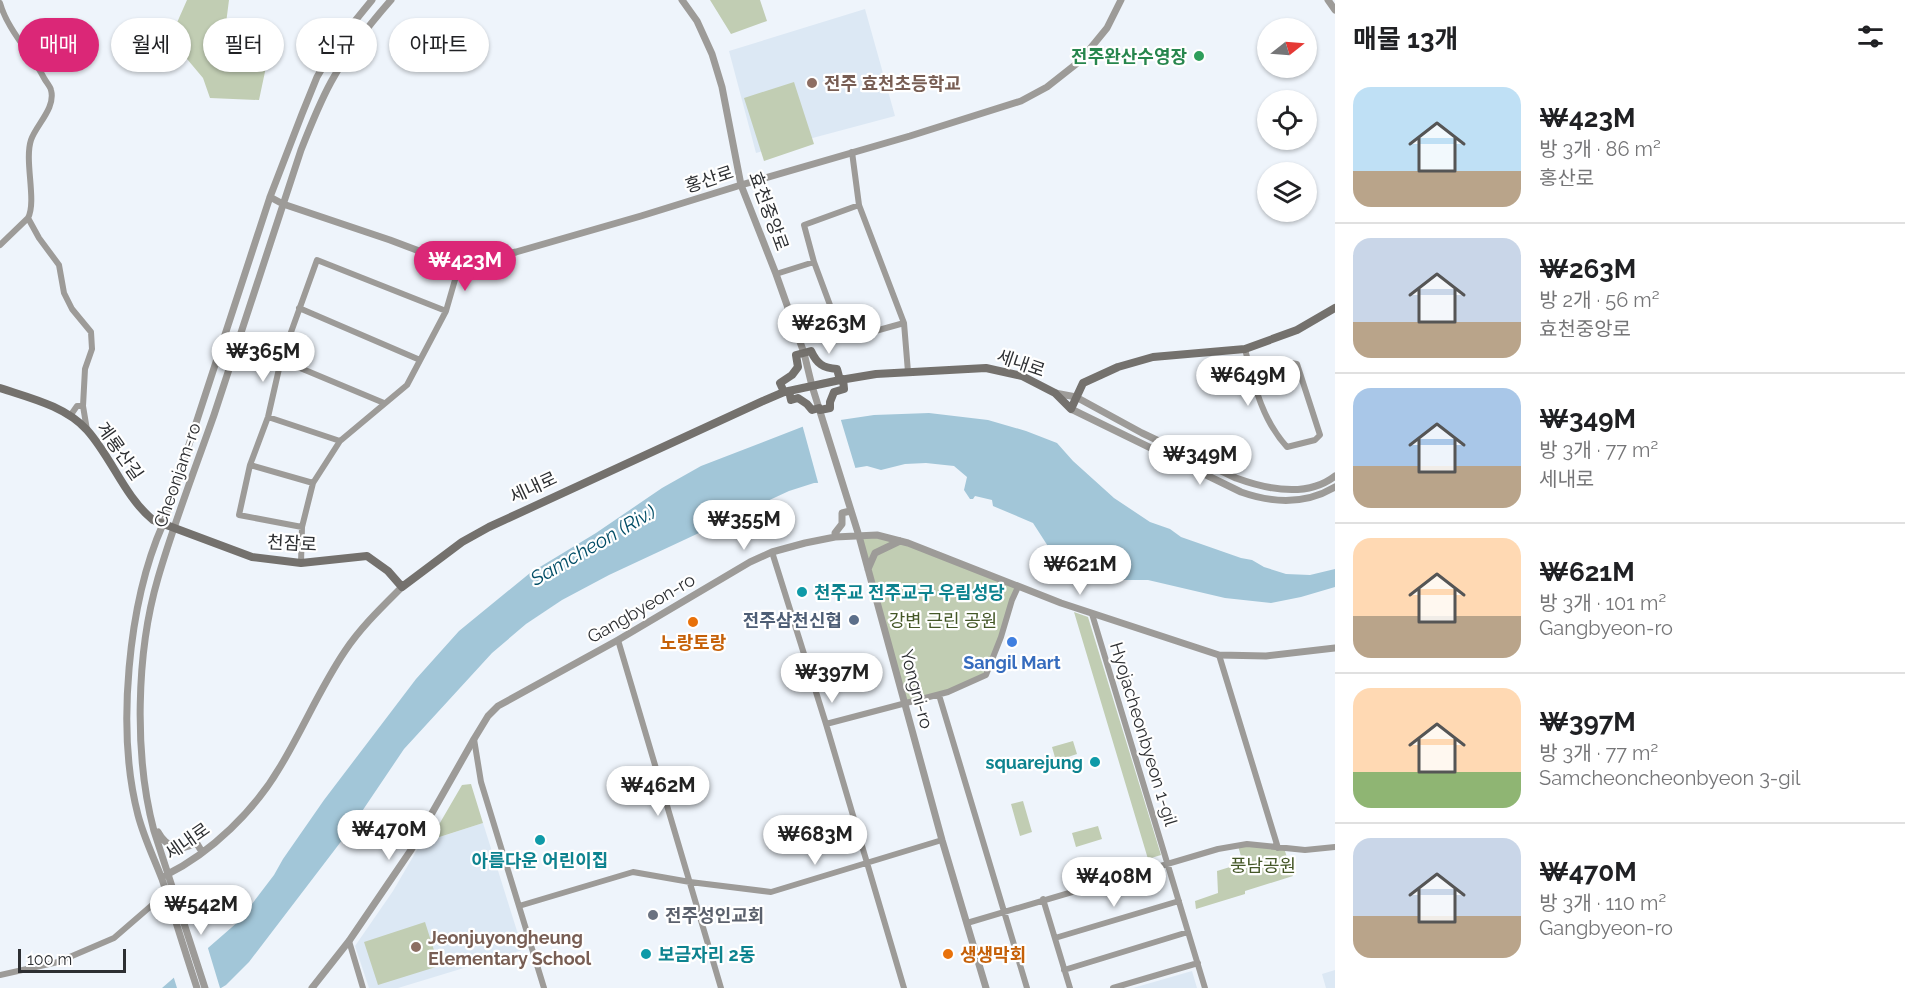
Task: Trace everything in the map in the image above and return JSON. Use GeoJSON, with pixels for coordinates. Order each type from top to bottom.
{"type":"FeatureCollection","features":[{"type":"Feature","properties":{"kind":"main road"},"geometry":{"type":"LineString","coordinates":[[1071,409],[1083,383],[1118,367],[1153,357],[1245,349],[1297,330],[1335,308]]}},
{"type":"Feature","properties":{"kind":"main road"},"geometry":{"type":"LineString","coordinates":[[811,351],[816,361],[825,368],[837,369],[841,379],[844,389],[834,393],[830,408],[818,406],[812,410],[798,398],[791,400],[780,383],[792,375],[798,367],[796,355],[811,351]]}},
{"type":"Feature","properties":{"kind":"main road","name":"세내로"},"geometry":{"type":"LineString","coordinates":[[402,587],[462,542],[489,527],[702,427],[786,392],[841,379],[876,374],[986,368],[1022,376],[1055,393],[1071,409]]}},
{"type":"Feature","properties":{"kind":"main road","name":"계룡산길"},"geometry":{"type":"LineString","coordinates":[[0,388],[48,404],[70,416],[87,430],[144,512],[153,520],[174,528]]}},
{"type":"Feature","properties":{"kind":"main road","name":"천잠로"},"geometry":{"type":"LineString","coordinates":[[174,528],[252,557],[301,563],[367,556],[388,571],[402,587]]}},
{"type":"Feature","properties":{"kind":"street","name":"Cheonjam-ro"},"geometry":{"type":"LineString","coordinates":[[206,988],[169,894],[152,858],[137,814],[128,761],[127,724],[128,685],[135,617],[157,538],[270,197],[317,77],[337,43],[372,0]]}},
{"type":"Feature","properties":{"kind":"street","name":"Cheonjam-ro"},"geometry":{"type":"LineString","coordinates":[[197,988],[169,894],[169,874],[154,831],[142,761],[142,685],[147,624],[157,580],[174,528],[308,132],[331,81],[391,0]]}},
{"type":"Feature","properties":{"kind":"street","name":"효천중앙로"},"geometry":{"type":"LineString","coordinates":[[682,0],[697,21],[712,54],[722,87],[741,184],[804,353],[850,511]]}},
{"type":"Feature","properties":{"kind":"street","name":"홍산로"},"geometry":{"type":"LineString","coordinates":[[459,266],[641,216],[1021,101],[1065,75],[1095,45],[1107,28],[1121,0]]}},
{"type":"Feature","properties":{"kind":"street"},"geometry":{"type":"LineString","coordinates":[[1328,0],[1335,10]]}},
{"type":"Feature","properties":{"kind":"street"},"geometry":{"type":"LineString","coordinates":[[0,3],[12,29],[52,92],[49,106],[31,140],[29,180],[31,213],[0,245]]}},
{"type":"Feature","properties":{"kind":"street"},"geometry":{"type":"LineString","coordinates":[[852,152],[859,205],[903,324],[908,372]]}},
{"type":"Feature","properties":{"kind":"street"},"geometry":{"type":"LineString","coordinates":[[270,197],[283,204],[459,266],[446,311],[407,384],[340,441],[313,483],[302,527],[301,563]]}},
{"type":"Feature","properties":{"kind":"street"},"geometry":{"type":"LineString","coordinates":[[859,205],[804,225],[814,262],[843,340],[903,324]]}},
{"type":"Feature","properties":{"kind":"street"},"geometry":{"type":"LineString","coordinates":[[28,218],[39,238],[59,265],[64,293],[72,309],[91,332],[92,349],[86,369],[83,406],[87,430]]}},
{"type":"Feature","properties":{"kind":"street"},"geometry":{"type":"LineString","coordinates":[[302,527],[239,515],[250,465],[268,417],[281,360],[317,260],[446,311]]}},
{"type":"Feature","properties":{"kind":"street"},"geometry":{"type":"LineString","coordinates":[[776,274],[814,262]]}},
{"type":"Feature","properties":{"kind":"street"},"geometry":{"type":"LineString","coordinates":[[299,308],[420,360]]}},
{"type":"Feature","properties":{"kind":"street"},"geometry":{"type":"LineString","coordinates":[[1245,349],[1259,402],[1287,447],[1315,440],[1320,435],[1297,364],[1291,363],[1252,374]]}},
{"type":"Feature","properties":{"kind":"street"},"geometry":{"type":"LineString","coordinates":[[281,360],[384,403]]}},
{"type":"Feature","properties":{"kind":"street","name":"세내로"},"geometry":{"type":"LineString","coordinates":[[1055,393],[1076,397],[1142,433],[1251,484],[1276,489],[1297,489],[1315,485],[1335,476]]}},
{"type":"Feature","properties":{"kind":"street"},"geometry":{"type":"LineString","coordinates":[[70,416],[77,406],[83,406]]}},
{"type":"Feature","properties":{"kind":"street","name":"세내로"},"geometry":{"type":"LineString","coordinates":[[1071,409],[1257,498],[1294,501],[1319,495],[1335,487]]}},
{"type":"Feature","properties":{"kind":"street"},"geometry":{"type":"LineString","coordinates":[[268,417],[340,441]]}},
{"type":"Feature","properties":{"kind":"street"},"geometry":{"type":"LineString","coordinates":[[250,465],[313,483]]}},
{"type":"Feature","properties":{"kind":"street"},"geometry":{"type":"LineString","coordinates":[[835,535],[842,524],[842,513],[850,511]]}},
{"type":"Feature","properties":{"kind":"street","name":"Yongni-ro"},"geometry":{"type":"LineString","coordinates":[[850,511],[859,534],[942,840],[986,988]]}},
{"type":"Feature","properties":{"kind":"street","name":"Gangbyeon-ro"},"geometry":{"type":"LineString","coordinates":[[312,988],[349,941],[411,850],[474,739],[488,716],[498,706],[618,640],[750,562],[772,552],[835,535],[877,535],[901,540],[1092,614],[1219,655],[1266,656],[1335,648]]}},
{"type":"Feature","properties":{"kind":"street"},"geometry":{"type":"LineString","coordinates":[[868,569],[875,553],[901,540]]}},
{"type":"Feature","properties":{"kind":"street"},"geometry":{"type":"LineString","coordinates":[[772,552],[826,724],[904,988]]}},
{"type":"Feature","properties":{"kind":"street","name":"세내로"},"geometry":{"type":"LineString","coordinates":[[161,877],[202,852],[246,812],[282,765],[316,698],[345,650],[371,618],[402,587]]}},
{"type":"Feature","properties":{"kind":"street"},"geometry":{"type":"LineString","coordinates":[[826,724],[939,695],[986,675],[1018,587]]}},
{"type":"Feature","properties":{"kind":"street","name":"Hyojacheonbyeon 1-gil"},"geometry":{"type":"LineString","coordinates":[[1092,614],[1205,988]]}},
{"type":"Feature","properties":{"kind":"street"},"geometry":{"type":"LineString","coordinates":[[618,640],[721,988]]}},
{"type":"Feature","properties":{"kind":"street"},"geometry":{"type":"LineString","coordinates":[[1219,655],[1278,848]]}},
{"type":"Feature","properties":{"kind":"street","name":"Yongni-ro"},"geometry":{"type":"LineString","coordinates":[[939,695],[1027,988]]}},
{"type":"Feature","properties":{"kind":"street"},"geometry":{"type":"LineString","coordinates":[[474,739],[481,782],[544,988]]}},
{"type":"Feature","properties":{"kind":"street"},"geometry":{"type":"LineString","coordinates":[[154,831],[158,831],[163,841],[170,846],[181,848],[191,846],[196,842],[202,852]]}},
{"type":"Feature","properties":{"kind":"street"},"geometry":{"type":"LineString","coordinates":[[519,906],[633,872],[771,892],[942,840]]}},
{"type":"Feature","properties":{"kind":"street"},"geometry":{"type":"LineString","coordinates":[[967,923],[1218,849],[1247,844],[1305,850],[1335,847]]}},
{"type":"Feature","properties":{"kind":"street"},"geometry":{"type":"LineString","coordinates":[[0,975],[58,962],[114,938],[169,894]]}},
{"type":"Feature","properties":{"kind":"street"},"geometry":{"type":"LineString","coordinates":[[1043,899],[1070,988]]}},
{"type":"Feature","properties":{"kind":"street"},"geometry":{"type":"LineString","coordinates":[[1055,938],[1179,901]]}},
{"type":"Feature","properties":{"kind":"street"},"geometry":{"type":"LineString","coordinates":[[1064,970],[1188,932]]}},
{"type":"Feature","properties":{"kind":"street"},"geometry":{"type":"LineString","coordinates":[[349,941],[363,988]]}},
{"type":"Feature","properties":{"kind":"street"},"geometry":{"type":"LineString","coordinates":[[1113,988],[1198,963]]}},
{"type":"Feature","properties":{"kind":"shaded area","name":"전주 효천초등학교"},"geometry":{"type":"Polygon","coordinates":[[[865,9],[895,116],[756,153],[729,51],[865,9]]]}},
{"type":"Feature","properties":{"kind":"shaded area"},"geometry":{"type":"Polygon","coordinates":[[[483,823],[523,950],[398,988],[369,988],[355,946],[393,891],[421,843],[483,823]]]}},
{"type":"Feature","properties":{"kind":"shaded area"},"geometry":{"type":"Polygon","coordinates":[[[1335,970],[1335,988],[1326,988],[1322,974],[1335,970]]]}},
{"type":"Feature","properties":{"kind":"shaded area"},"geometry":{"type":"Polygon","coordinates":[[[1192,971],[1197,988],[1133,988],[1192,971]]]}},
{"type":"Feature","properties":{"kind":"green space"},"geometry":{"type":"Polygon","coordinates":[[[187,0],[229,0],[227,18],[203,18],[203,72],[265,72],[259,100],[210,98],[203,78],[191,64],[191,18],[179,18],[187,0]]]}},
{"type":"Feature","properties":{"kind":"green space"},"geometry":{"type":"Polygon","coordinates":[[[710,0],[760,0],[767,21],[731,34],[710,0]]]}},
{"type":"Feature","properties":{"kind":"green space"},"geometry":{"type":"Polygon","coordinates":[[[794,82],[814,144],[764,161],[744,98],[794,82]]]}},
{"type":"Feature","properties":{"kind":"green space","name":"강변 근린 공원"},"geometry":{"type":"Polygon","coordinates":[[[859,536],[893,538],[1018,587],[986,675],[956,689],[905,704],[859,536]]]}},
{"type":"Feature","properties":{"kind":"green space"},"geometry":{"type":"Polygon","coordinates":[[[1074,612],[1088,617],[1161,855],[1148,859],[1074,612]]]}},
{"type":"Feature","properties":{"kind":"green space"},"geometry":{"type":"Polygon","coordinates":[[[1073,741],[1077,754],[1056,761],[1052,747],[1073,741]]]}},
{"type":"Feature","properties":{"kind":"green space"},"geometry":{"type":"Polygon","coordinates":[[[471,784],[483,823],[430,840],[462,785],[471,784]]]}},
{"type":"Feature","properties":{"kind":"green space"},"geometry":{"type":"Polygon","coordinates":[[[1023,801],[1032,832],[1020,836],[1011,804],[1023,801]]]}},
{"type":"Feature","properties":{"kind":"green space"},"geometry":{"type":"Polygon","coordinates":[[[1098,826],[1102,839],[1076,847],[1072,833],[1098,826]]]}},
{"type":"Feature","properties":{"kind":"green space","name":"풍남공원"},"geometry":{"type":"Polygon","coordinates":[[[1238,846],[1284,848],[1293,876],[1196,909],[1195,901],[1218,893],[1217,871],[1243,863],[1238,846]]]}},
{"type":"Feature","properties":{"kind":"green space"},"geometry":{"type":"Polygon","coordinates":[[[425,922],[439,966],[378,985],[364,942],[425,922]]]}},
{"type":"Feature","properties":{"kind":"water","name":"Samcheon (Riv.)"},"geometry":{"type":"Polygon","coordinates":[[[929,413],[988,420],[1057,443],[1073,461],[1114,498],[1150,522],[1170,529],[1181,537],[1252,560],[1264,567],[1286,574],[1310,575],[1335,569],[1335,587],[1271,603],[1225,598],[1148,580],[1124,580],[1053,554],[1033,523],[993,506],[992,500],[975,496],[970,499],[964,490],[967,477],[954,466],[926,463],[905,464],[881,470],[867,466],[855,468],[842,482],[814,483],[789,491],[609,575],[562,600],[526,624],[492,653],[404,749],[346,835],[249,962],[226,985],[221,988],[162,988],[239,921],[274,875],[324,800],[416,679],[459,631],[530,573],[596,533],[662,488],[701,466],[807,425],[874,415],[929,413]]]}},
{"type":"Feature","properties":{"kind":"pier"},"geometry":{"type":"Polygon","coordinates":[[[840,417],[856,470],[843,484],[819,486],[802,424],[840,417]]]}},
{"type":"Feature","properties":{"kind":"pier"},"geometry":{"type":"Polygon","coordinates":[[[207,945],[220,988],[177,988],[173,975],[207,945]]]}},
{"type":"Feature","properties":{"kind":"place","name":"전주완산수영장"},"geometry":{"type":"Point","coordinates":[1199,56]}},
{"type":"Feature","properties":{"kind":"place","name":"전주 효천초등학교"},"geometry":{"type":"Point","coordinates":[812,83]}},
{"type":"Feature","properties":{"kind":"place","name":"천주교 전주교구 우림성당"},"geometry":{"type":"Point","coordinates":[802,592]}},
{"type":"Feature","properties":{"kind":"place","name":"전주삼천신협"},"geometry":{"type":"Point","coordinates":[854,620]}},
{"type":"Feature","properties":{"kind":"place","name":"노랑토랑"},"geometry":{"type":"Point","coordinates":[693,622]}},
{"type":"Feature","properties":{"kind":"place","name":"Sangil Mart"},"geometry":{"type":"Point","coordinates":[1012,642]}},
{"type":"Feature","properties":{"kind":"place","name":"squarejung"},"geometry":{"type":"Point","coordinates":[1095,762]}},
{"type":"Feature","properties":{"kind":"place","name":"아름다운 어린이집"},"geometry":{"type":"Point","coordinates":[540,840]}},
{"type":"Feature","properties":{"kind":"place","name":"전주성인교회"},"geometry":{"type":"Point","coordinates":[653,915]}},
{"type":"Feature","properties":{"kind":"place","name":"Jeonjuyongheung Elementary School"},"geometry":{"type":"Point","coordinates":[416,947]}},
{"type":"Feature","properties":{"kind":"place","name":"보금자리 2동"},"geometry":{"type":"Point","coordinates":[646,954]}},
{"type":"Feature","properties":{"kind":"place","name":"생생막회"},"geometry":{"type":"Point","coordinates":[948,954]}}]}
